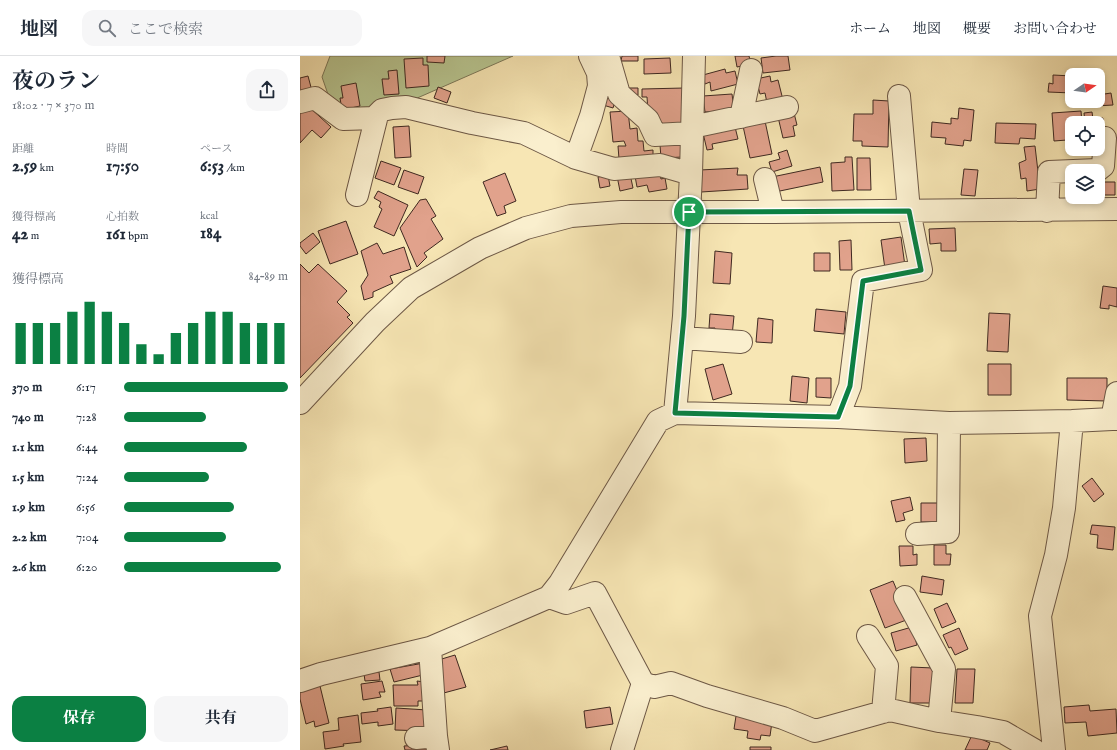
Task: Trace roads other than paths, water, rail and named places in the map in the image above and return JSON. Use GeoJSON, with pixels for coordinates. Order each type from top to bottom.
{"type":"FeatureCollection","features":[{"type":"Feature","properties":{"kind":"street"},"geometry":{"type":"LineString","coordinates":[[576,158],[591,116],[599,86],[598,73],[590,56]]}},
{"type":"Feature","properties":{"kind":"street"},"geometry":{"type":"LineString","coordinates":[[608,56],[619,94],[648,120],[655,135],[692,130],[787,107]]}},
{"type":"Feature","properties":{"kind":"street"},"geometry":{"type":"LineString","coordinates":[[675,413],[684,316],[691,174],[694,56]]}},
{"type":"Feature","properties":{"kind":"street"},"geometry":{"type":"LineString","coordinates":[[741,117],[751,70]]}},
{"type":"Feature","properties":{"kind":"street"},"geometry":{"type":"LineString","coordinates":[[838,417],[850,386],[863,281],[921,270],[909,211],[899,96]]}},
{"type":"Feature","properties":{"kind":"street"},"geometry":{"type":"LineString","coordinates":[[300,102],[315,98],[343,119],[376,118]]}},
{"type":"Feature","properties":{"kind":"street"},"geometry":{"type":"LineString","coordinates":[[357,195],[377,115],[382,110],[406,107],[472,123],[524,133],[576,158],[614,169],[660,165],[691,174]]}},
{"type":"Feature","properties":{"kind":"street"},"geometry":{"type":"LineString","coordinates":[[1047,211],[1049,172],[1098,170],[1103,166],[1104,156]]}},
{"type":"Feature","properties":{"kind":"street"},"geometry":{"type":"LineString","coordinates":[[765,179],[773,212]]}},
{"type":"Feature","properties":{"kind":"street"},"geometry":{"type":"LineString","coordinates":[[300,403],[376,322],[412,288],[480,248],[526,228],[571,216],[621,212],[1117,210]]}},
{"type":"Feature","properties":{"kind":"street"},"geometry":{"type":"LineString","coordinates":[[682,338],[741,342]]}},
{"type":"Feature","properties":{"kind":"street"},"geometry":{"type":"LineString","coordinates":[[300,681],[321,674],[430,648],[549,597],[560,583],[658,422],[675,413],[838,417],[949,423],[1072,421],[1115,419],[1117,393]]}},
{"type":"Feature","properties":{"kind":"street"},"geometry":{"type":"LineString","coordinates":[[1054,750],[1040,616],[1056,555],[1064,508],[1072,421]]}},
{"type":"Feature","properties":{"kind":"street"},"geometry":{"type":"LineString","coordinates":[[917,534],[948,532],[949,423]]}},
{"type":"Feature","properties":{"kind":"street"},"geometry":{"type":"LineString","coordinates":[[549,597],[566,603],[595,593],[643,683],[654,687],[670,683],[707,696],[783,718],[815,731],[890,710],[939,721],[1003,732],[1034,750]]}},
{"type":"Feature","properties":{"kind":"street"},"geometry":{"type":"LineString","coordinates":[[906,597],[944,669],[939,721]]}},
{"type":"Feature","properties":{"kind":"street"},"geometry":{"type":"LineString","coordinates":[[868,636],[887,666],[883,712]]}},
{"type":"Feature","properties":{"kind":"street"},"geometry":{"type":"LineString","coordinates":[[430,648],[430,741]]}},
{"type":"Feature","properties":{"kind":"street"},"geometry":{"type":"LineString","coordinates":[[622,750],[643,683]]}}]}
